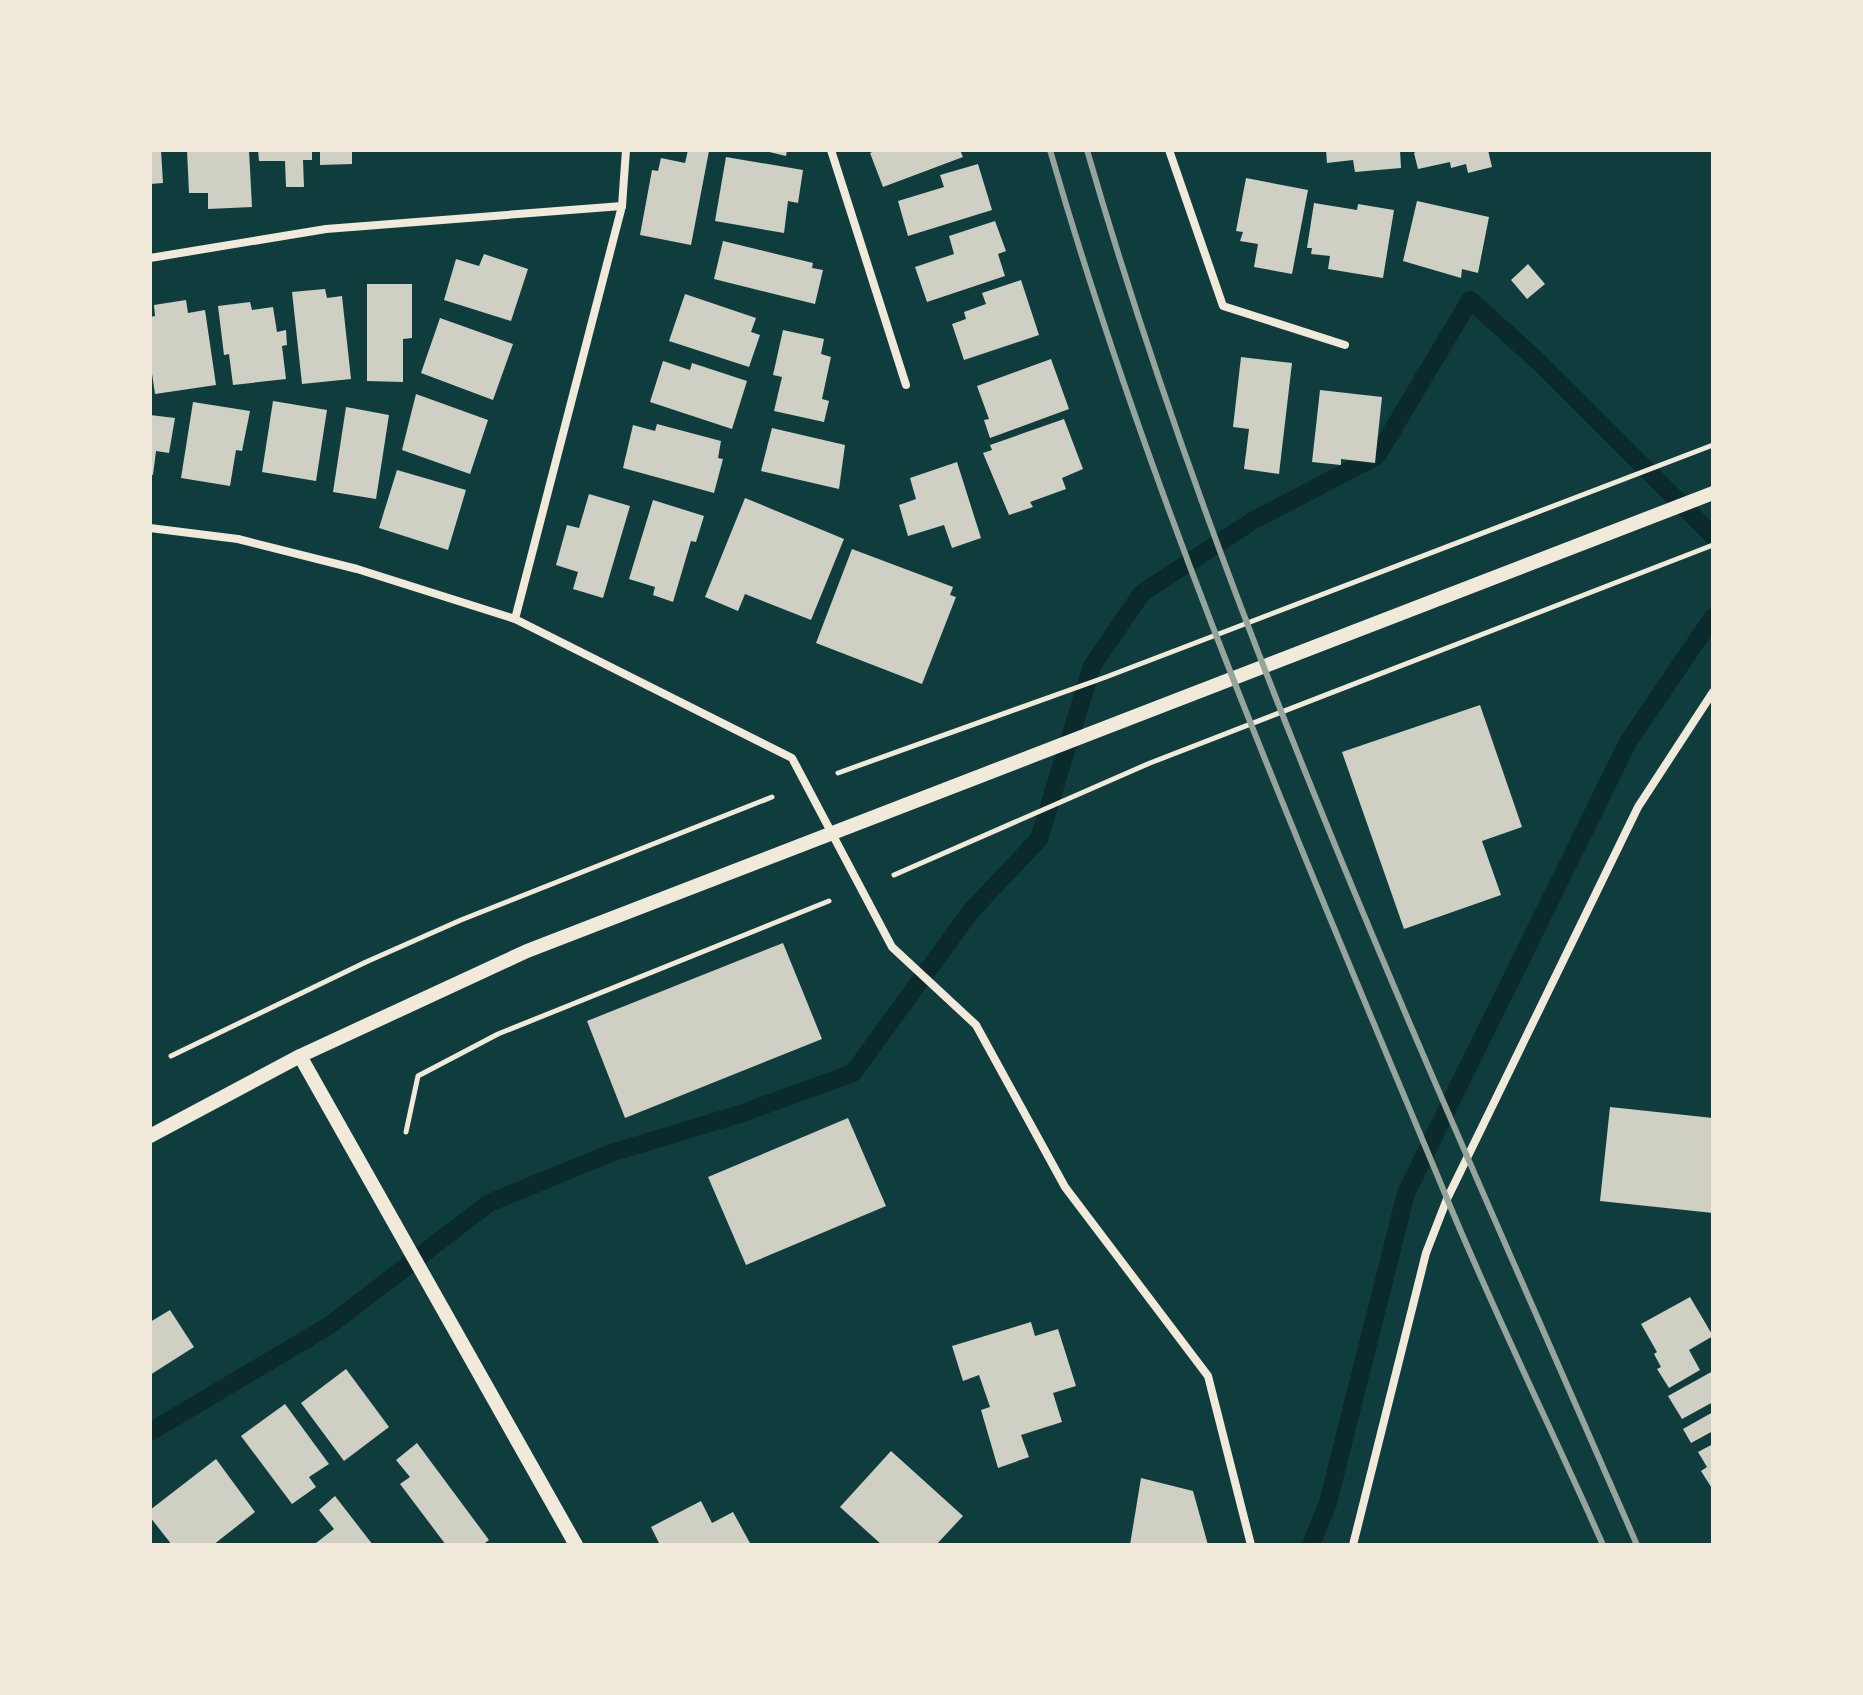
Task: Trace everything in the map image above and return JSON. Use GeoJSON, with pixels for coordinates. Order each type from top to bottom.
{"type":"FeatureCollection","features":[{"type":"Feature","properties":{"kind":"street"},"geometry":{"type":"LineString","coordinates":[[515,619],[622,206],[626,150]]}},
{"type":"Feature","properties":{"kind":"street"},"geometry":{"type":"LineString","coordinates":[[831,150],[906,385]]}},
{"type":"Feature","properties":{"kind":"street"},"geometry":{"type":"LineString","coordinates":[[1169,150],[1223,306],[1345,345]]}},
{"type":"Feature","properties":{"kind":"street"},"geometry":{"type":"LineString","coordinates":[[150,258],[326,229],[622,206]]}},
{"type":"Feature","properties":{"kind":"street"},"geometry":{"type":"LineString","coordinates":[[150,1136],[300,1056],[527,951],[1713,493]]}},
{"type":"Feature","properties":{"kind":"street"},"geometry":{"type":"LineString","coordinates":[[150,528],[238,539],[357,569],[515,619],[792,758],[892,947],[976,1025],[1065,1187],[1208,1376],[1251,1545]]}},
{"type":"Feature","properties":{"kind":"street"},"geometry":{"type":"LineString","coordinates":[[1353,1545],[1426,1253],[1447,1199],[1638,807],[1713,692]]}},
{"type":"Feature","properties":{"kind":"street"},"geometry":{"type":"LineString","coordinates":[[300,1056],[576,1545]]}},
{"type":"Feature","properties":{"kind":"path"},"geometry":{"type":"LineString","coordinates":[[831,776],[1106,677],[1713,445]]}},
{"type":"Feature","properties":{"kind":"path"},"geometry":{"type":"LineString","coordinates":[[890,876],[1150,763],[1713,545]]}},
{"type":"Feature","properties":{"kind":"path"},"geometry":{"type":"LineString","coordinates":[[171,1056],[461,920],[787,791]]}},
{"type":"Feature","properties":{"kind":"path"},"geometry":{"type":"LineString","coordinates":[[406,1132],[418,1076],[498,1034],[832,900]]}},
{"type":"Feature","properties":{"kind":"building"},"geometry":{"type":"Polygon","coordinates":[[[150,150],[161,150],[163,183],[150,184],[150,150]]]}},
{"type":"Feature","properties":{"kind":"building"},"geometry":{"type":"Polygon","coordinates":[[[187,150],[249,150],[252,207],[208,209],[208,193],[189,193],[187,150]]]}},
{"type":"Feature","properties":{"kind":"building"},"geometry":{"type":"Polygon","coordinates":[[[258,150],[312,150],[312,160],[303,160],[304,187],[286,187],[285,161],[259,161],[258,150]]]}},
{"type":"Feature","properties":{"kind":"building"},"geometry":{"type":"Polygon","coordinates":[[[320,150],[352,150],[352,164],[320,165],[320,150]]]}},
{"type":"Feature","properties":{"kind":"building"},"geometry":{"type":"Polygon","coordinates":[[[688,150],[709,151],[691,245],[640,235],[652,170],[658,171],[661,158],[685,163],[688,150]]]}},
{"type":"Feature","properties":{"kind":"building"},"geometry":{"type":"Polygon","coordinates":[[[761,150],[787,150],[786,156],[761,150]]]}},
{"type":"Feature","properties":{"kind":"building"},"geometry":{"type":"Polygon","coordinates":[[[877,150],[960,150],[963,157],[883,187],[870,153],[877,150]]]}},
{"type":"Feature","properties":{"kind":"building"},"geometry":{"type":"Polygon","coordinates":[[[1326,150],[1400,150],[1401,168],[1355,172],[1353,160],[1327,163],[1326,150]]]}},
{"type":"Feature","properties":{"kind":"building"},"geometry":{"type":"Polygon","coordinates":[[[1418,150],[1488,150],[1492,167],[1468,173],[1466,164],[1451,168],[1450,162],[1418,169],[1414,153],[1418,150]]]}},
{"type":"Feature","properties":{"kind":"building"},"geometry":{"type":"Polygon","coordinates":[[[726,157],[803,170],[798,203],[788,201],[784,233],[715,221],[726,157]]]}},
{"type":"Feature","properties":{"kind":"building"},"geometry":{"type":"Polygon","coordinates":[[[978,164],[992,210],[908,236],[898,201],[944,187],[940,175],[978,164]]]}},
{"type":"Feature","properties":{"kind":"building"},"geometry":{"type":"Polygon","coordinates":[[[1246,178],[1308,190],[1292,274],[1254,267],[1258,244],[1240,241],[1243,232],[1236,231],[1246,178]]]}},
{"type":"Feature","properties":{"kind":"building"},"geometry":{"type":"Polygon","coordinates":[[[1417,201],[1489,217],[1478,273],[1462,269],[1461,278],[1403,261],[1417,201]]]}},
{"type":"Feature","properties":{"kind":"building"},"geometry":{"type":"Polygon","coordinates":[[[1314,203],[1357,210],[1358,204],[1394,210],[1383,278],[1328,269],[1330,256],[1311,254],[1312,248],[1307,248],[1314,203]]]}},
{"type":"Feature","properties":{"kind":"building"},"geometry":{"type":"Polygon","coordinates":[[[995,221],[1006,251],[998,254],[1005,276],[927,302],[915,267],[954,254],[949,236],[995,221]]]}},
{"type":"Feature","properties":{"kind":"building"},"geometry":{"type":"Polygon","coordinates":[[[723,241],[813,263],[812,268],[823,270],[815,304],[714,279],[723,241]]]}},
{"type":"Feature","properties":{"kind":"building"},"geometry":{"type":"Polygon","coordinates":[[[484,254],[528,269],[511,321],[444,300],[456,259],[479,266],[484,254]]]}},
{"type":"Feature","properties":{"kind":"building"},"geometry":{"type":"Polygon","coordinates":[[[1528,264],[1545,284],[1527,299],[1511,280],[1528,264]]]}},
{"type":"Feature","properties":{"kind":"building"},"geometry":{"type":"Polygon","coordinates":[[[1021,280],[1039,335],[964,360],[952,324],[966,319],[964,312],[986,304],[982,293],[1021,280]]]}},
{"type":"Feature","properties":{"kind":"building"},"geometry":{"type":"Polygon","coordinates":[[[367,284],[412,284],[412,338],[403,339],[403,382],[367,381],[367,284]]]}},
{"type":"Feature","properties":{"kind":"building"},"geometry":{"type":"Polygon","coordinates":[[[325,289],[327,298],[342,296],[351,379],[302,384],[292,292],[325,289]]]}},
{"type":"Feature","properties":{"kind":"building"},"geometry":{"type":"Polygon","coordinates":[[[685,294],[756,318],[751,332],[760,335],[749,367],[669,341],[685,294]]]}},
{"type":"Feature","properties":{"kind":"building"},"geometry":{"type":"Polygon","coordinates":[[[186,300],[188,313],[205,310],[216,385],[155,394],[150,360],[150,317],[155,316],[154,305],[186,300]]]}},
{"type":"Feature","properties":{"kind":"building"},"geometry":{"type":"Polygon","coordinates":[[[250,302],[252,310],[273,307],[277,332],[286,330],[287,345],[282,346],[286,379],[233,385],[229,354],[224,355],[218,306],[250,302]]]}},
{"type":"Feature","properties":{"kind":"building"},"geometry":{"type":"Polygon","coordinates":[[[440,318],[513,344],[493,400],[421,373],[440,318]]]}},
{"type":"Feature","properties":{"kind":"building"},"geometry":{"type":"Polygon","coordinates":[[[783,330],[824,339],[821,354],[831,357],[822,399],[829,401],[824,422],[774,411],[782,377],[773,375],[783,330]]]}},
{"type":"Feature","properties":{"kind":"building"},"geometry":{"type":"Polygon","coordinates":[[[1241,357],[1292,363],[1279,474],[1244,469],[1249,429],[1233,427],[1241,357]]]}},
{"type":"Feature","properties":{"kind":"building"},"geometry":{"type":"Polygon","coordinates":[[[1051,359],[1069,409],[990,438],[984,420],[989,419],[977,386],[1051,359]]]}},
{"type":"Feature","properties":{"kind":"building"},"geometry":{"type":"Polygon","coordinates":[[[663,361],[690,370],[692,363],[747,381],[732,429],[650,402],[663,361]]]}},
{"type":"Feature","properties":{"kind":"building"},"geometry":{"type":"Polygon","coordinates":[[[1320,390],[1382,397],[1375,463],[1341,459],[1341,465],[1312,462],[1320,390]]]}},
{"type":"Feature","properties":{"kind":"building"},"geometry":{"type":"Polygon","coordinates":[[[416,394],[488,420],[470,474],[402,450],[416,394]]]}},
{"type":"Feature","properties":{"kind":"building"},"geometry":{"type":"Polygon","coordinates":[[[273,401],[327,410],[316,481],[262,472],[273,401]]]}},
{"type":"Feature","properties":{"kind":"building"},"geometry":{"type":"Polygon","coordinates":[[[193,402],[250,411],[242,451],[236,450],[230,486],[181,478],[193,402]]]}},
{"type":"Feature","properties":{"kind":"building"},"geometry":{"type":"Polygon","coordinates":[[[346,407],[389,415],[376,499],[333,492],[346,407]]]}},
{"type":"Feature","properties":{"kind":"building"},"geometry":{"type":"Polygon","coordinates":[[[150,415],[175,418],[169,453],[156,451],[153,475],[150,474],[150,415]]]}},
{"type":"Feature","properties":{"kind":"building"},"geometry":{"type":"Polygon","coordinates":[[[1064,419],[1083,469],[1062,478],[1066,489],[1030,502],[1033,507],[1009,515],[983,453],[992,450],[990,445],[1064,419]]]}},
{"type":"Feature","properties":{"kind":"building"},"geometry":{"type":"Polygon","coordinates":[[[657,424],[721,441],[718,458],[723,459],[714,493],[623,468],[633,425],[655,431],[657,424]]]}},
{"type":"Feature","properties":{"kind":"building"},"geometry":{"type":"Polygon","coordinates":[[[772,428],[845,445],[839,489],[761,471],[772,428]]]}},
{"type":"Feature","properties":{"kind":"building"},"geometry":{"type":"Polygon","coordinates":[[[957,462],[981,538],[952,548],[944,525],[908,536],[899,505],[916,499],[910,478],[957,462]]]}},
{"type":"Feature","properties":{"kind":"building"},"geometry":{"type":"Polygon","coordinates":[[[397,470],[466,490],[448,550],[379,528],[397,470]]]}},
{"type":"Feature","properties":{"kind":"building"},"geometry":{"type":"Polygon","coordinates":[[[589,494],[630,506],[603,598],[573,589],[578,572],[556,565],[567,525],[579,528],[589,494]]]}},
{"type":"Feature","properties":{"kind":"building"},"geometry":{"type":"Polygon","coordinates":[[[745,498],[844,539],[811,620],[745,594],[738,611],[705,597],[745,498]]]}},
{"type":"Feature","properties":{"kind":"building"},"geometry":{"type":"Polygon","coordinates":[[[653,500],[704,516],[696,542],[691,541],[673,602],[653,595],[655,587],[629,579],[653,500]]]}},
{"type":"Feature","properties":{"kind":"building"},"geometry":{"type":"Polygon","coordinates":[[[852,549],[953,587],[950,595],[956,597],[922,684],[816,643],[852,549]]]}},
{"type":"Feature","properties":{"kind":"building"},"geometry":{"type":"Polygon","coordinates":[[[1480,705],[1522,827],[1482,841],[1501,895],[1404,929],[1342,752],[1480,705]]]}},
{"type":"Feature","properties":{"kind":"building"},"geometry":{"type":"Polygon","coordinates":[[[783,943],[822,1039],[625,1118],[587,1021],[783,943]]]}},
{"type":"Feature","properties":{"kind":"building"},"geometry":{"type":"Polygon","coordinates":[[[1610,1107],[1713,1118],[1713,1213],[1600,1201],[1610,1107]]]}},
{"type":"Feature","properties":{"kind":"building"},"geometry":{"type":"Polygon","coordinates":[[[848,1118],[886,1206],[746,1265],[708,1177],[848,1118]]]}},
{"type":"Feature","properties":{"kind":"building"},"geometry":{"type":"Polygon","coordinates":[[[1690,1297],[1713,1336],[1689,1350],[1700,1370],[1669,1388],[1657,1369],[1661,1367],[1654,1354],[1657,1352],[1641,1324],[1690,1297]]]}},
{"type":"Feature","properties":{"kind":"building"},"geometry":{"type":"Polygon","coordinates":[[[170,1310],[194,1347],[150,1375],[150,1322],[170,1310]]]}},
{"type":"Feature","properties":{"kind":"building"},"geometry":{"type":"Polygon","coordinates":[[[1031,1322],[1035,1336],[1058,1329],[1076,1386],[1053,1393],[1062,1422],[1021,1435],[1029,1457],[998,1468],[981,1410],[990,1407],[979,1375],[963,1381],[952,1346],[1031,1322]]]}},
{"type":"Feature","properties":{"kind":"building"},"geometry":{"type":"Polygon","coordinates":[[[346,1369],[389,1427],[344,1461],[301,1403],[346,1369]]]}},
{"type":"Feature","properties":{"kind":"building"},"geometry":{"type":"Polygon","coordinates":[[[1713,1371],[1713,1402],[1682,1419],[1668,1396],[1713,1371]]]}},
{"type":"Feature","properties":{"kind":"building"},"geometry":{"type":"Polygon","coordinates":[[[285,1404],[329,1464],[309,1477],[316,1487],[292,1504],[241,1436],[285,1404]]]}},
{"type":"Feature","properties":{"kind":"building"},"geometry":{"type":"Polygon","coordinates":[[[1713,1412],[1713,1431],[1691,1443],[1683,1429],[1713,1412]]]}},
{"type":"Feature","properties":{"kind":"building"},"geometry":{"type":"Polygon","coordinates":[[[417,1443],[489,1540],[482,1545],[446,1545],[400,1484],[410,1477],[396,1460],[417,1443]]]}},
{"type":"Feature","properties":{"kind":"building"},"geometry":{"type":"Polygon","coordinates":[[[1713,1444],[1713,1490],[1701,1471],[1707,1467],[1698,1452],[1713,1444]]]}},
{"type":"Feature","properties":{"kind":"building"},"geometry":{"type":"Polygon","coordinates":[[[891,1451],[963,1516],[936,1545],[882,1545],[840,1507],[891,1451]]]}},
{"type":"Feature","properties":{"kind":"building"},"geometry":{"type":"Polygon","coordinates":[[[216,1459],[255,1512],[213,1545],[172,1545],[150,1517],[150,1510],[216,1459]]]}},
{"type":"Feature","properties":{"kind":"building"},"geometry":{"type":"Polygon","coordinates":[[[1141,1478],[1193,1491],[1208,1545],[1130,1545],[1141,1478]]]}},
{"type":"Feature","properties":{"kind":"building"},"geometry":{"type":"Polygon","coordinates":[[[335,1496],[373,1545],[316,1543],[334,1529],[319,1510],[335,1496]]]}},
{"type":"Feature","properties":{"kind":"building"},"geometry":{"type":"Polygon","coordinates":[[[701,1501],[712,1523],[733,1512],[751,1545],[660,1545],[651,1527],[701,1501]]]}},
{"type":"Feature","properties":{"kind":"waterway"},"geometry":{"type":"LineString","coordinates":[[150,1432],[330,1325],[489,1203],[611,1153],[740,1114],[853,1073],[971,911],[1039,839],[1092,666],[1142,593],[1254,520],[1377,456],[1470,300],[1541,364],[1713,536]]}},
{"type":"Feature","properties":{"kind":"waterway"},"geometry":{"type":"LineString","coordinates":[[1311,1545],[1328,1503],[1406,1193],[1628,742],[1713,617]]}},
{"type":"Feature","properties":{"kind":"railway"},"geometry":{"type":"LineString","coordinates":[[1050,150],[1136,418],[1234,681],[1466,1244],[1603,1545]]}},
{"type":"Feature","properties":{"kind":"railway"},"geometry":{"type":"LineString","coordinates":[[1087,150],[1142,329],[1270,682],[1412,1029],[1637,1545]]}}]}
